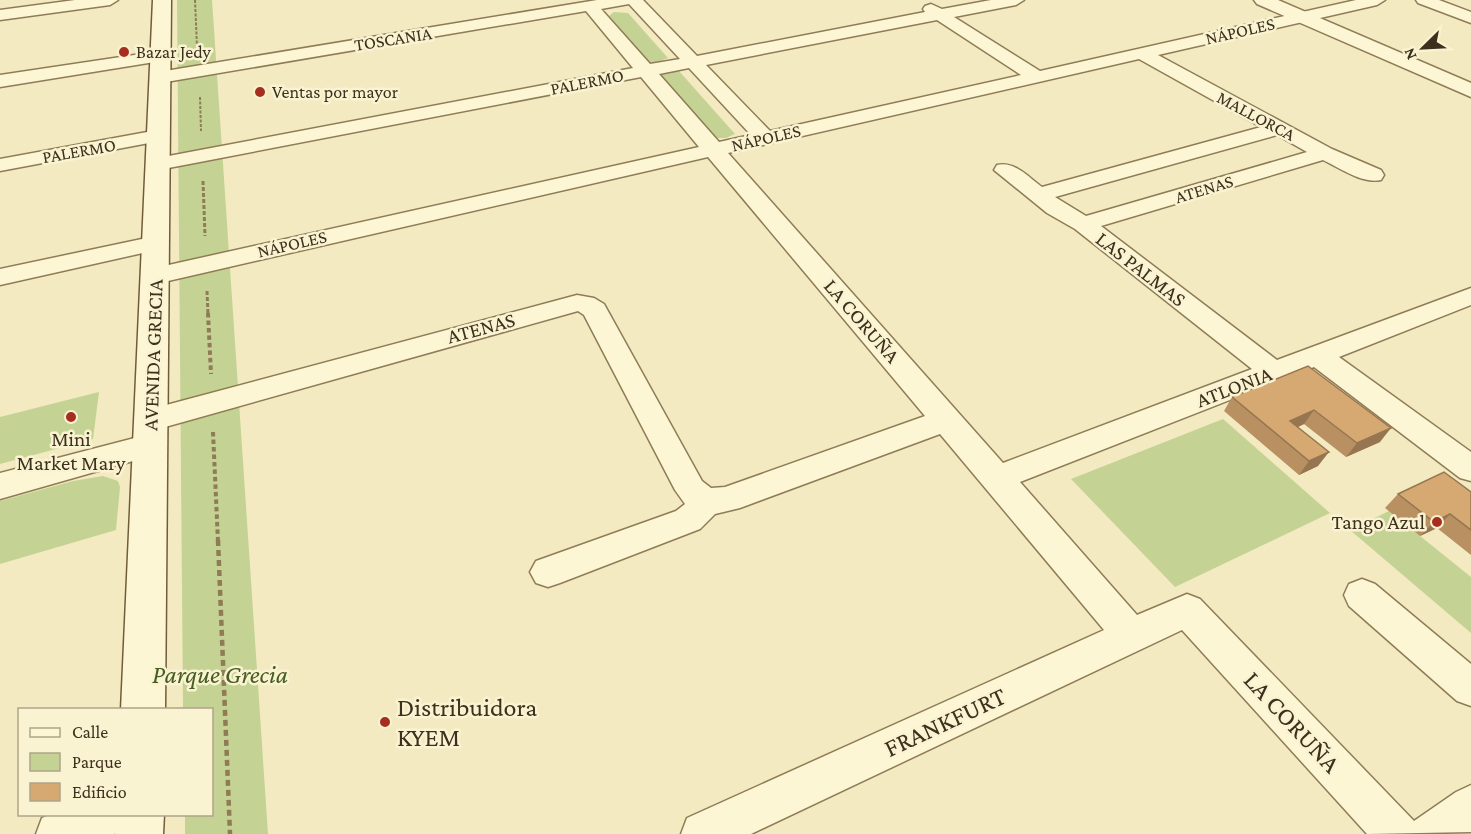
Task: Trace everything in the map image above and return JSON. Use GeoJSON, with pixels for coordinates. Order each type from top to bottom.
{"type":"FeatureCollection","features":[{"type":"Feature","properties":{"kind":"main road","name":"AVENIDA GRECIA"},"geometry":{"type":"LineString","coordinates":[[143,708],[162,0]]}},
{"type":"Feature","properties":{"kind":"main road"},"geometry":{"type":"LineString","coordinates":[[1263,0],[1471,91]]}},
{"type":"Feature","properties":{"kind":"main road"},"geometry":{"type":"LineString","coordinates":[[139,834],[140,816]]}},
{"type":"Feature","properties":{"kind":"street"},"geometry":{"type":"LineString","coordinates":[[0,15],[110,0]]}},
{"type":"Feature","properties":{"kind":"street","name":"TOSCANIA"},"geometry":{"type":"LineString","coordinates":[[0,81],[160,66],[626,0]]}},
{"type":"Feature","properties":{"kind":"street"},"geometry":{"type":"LineString","coordinates":[[634,0],[765,138]]}},
{"type":"Feature","properties":{"kind":"street"},"geometry":{"type":"LineString","coordinates":[[917,0],[1037,77]]}},
{"type":"Feature","properties":{"kind":"street","name":"PALERMO"},"geometry":{"type":"LineString","coordinates":[[0,165],[158,150],[646,71],[1016,0]]}},
{"type":"Feature","properties":{"kind":"street","name":"NÁPOLES"},"geometry":{"type":"LineString","coordinates":[[155,276],[1377,0]]}},
{"type":"Feature","properties":{"kind":"street"},"geometry":{"type":"LineString","coordinates":[[1424,0],[1471,18]]}},
{"type":"Feature","properties":{"kind":"street","name":"LA CORUÑA"},"geometry":{"type":"LineString","coordinates":[[590,6],[1132,636]]}},
{"type":"Feature","properties":{"kind":"street","name":"MALLORCA"},"geometry":{"type":"LineString","coordinates":[[1141,53],[1325,153],[1373,175]]}},
{"type":"Feature","properties":{"kind":"street","name":"ATENAS"},"geometry":{"type":"LineString","coordinates":[[1038,195],[1279,128]]}},
{"type":"Feature","properties":{"kind":"street","name":"ATENAS"},"geometry":{"type":"LineString","coordinates":[[1083,225],[1325,153]]}},
{"type":"Feature","properties":{"kind":"street","name":"LAS PALMAS"},"geometry":{"type":"LineString","coordinates":[[1005,170],[1083,225],[1274,372]]}},
{"type":"Feature","properties":{"kind":"street"},"geometry":{"type":"LineString","coordinates":[[1,276],[156,243]]}},
{"type":"Feature","properties":{"kind":"street","name":"ATLONIA"},"geometry":{"type":"LineString","coordinates":[[997,478],[1471,296]]}},
{"type":"Feature","properties":{"kind":"street","name":"ATENAS"},"geometry":{"type":"LineString","coordinates":[[0,486],[150,432],[569,304],[585,304],[595,310],[691,490],[697,497],[706,501]]}},
{"type":"Feature","properties":{"kind":"street"},"geometry":{"type":"LineString","coordinates":[[1317,355],[1471,469]]}},
{"type":"Feature","properties":{"kind":"street"},"geometry":{"type":"LineString","coordinates":[[548,572],[688,520],[706,501],[717,502],[728,499],[947,420]]}},
{"type":"Feature","properties":{"kind":"street"},"geometry":{"type":"LineString","coordinates":[[1362,595],[1471,688]]}},
{"type":"Feature","properties":{"kind":"street","name":"LA CORUÑA"},"geometry":{"type":"LineString","coordinates":[[1187,610],[1397,834]]}},
{"type":"Feature","properties":{"kind":"street","name":"FRANKFURT"},"geometry":{"type":"LineString","coordinates":[[704,834],[1187,610]]}},
{"type":"Feature","properties":{"kind":"street"},"geometry":{"type":"LineString","coordinates":[[1430,834],[1471,807]]}},
{"type":"Feature","properties":{"kind":"street"},"geometry":{"type":"LineString","coordinates":[[58,834],[105,816]]}},
{"type":"Feature","properties":{"kind":"green space","name":"Parque Grecia"},"geometry":{"type":"Polygon","coordinates":[[[177,0],[212,0],[268,834],[185,834],[185,816],[213,816],[213,708],[183,708],[177,0]]]}},
{"type":"Feature","properties":{"kind":"green space"},"geometry":{"type":"Polygon","coordinates":[[[614,12],[628,13],[668,58],[648,62],[609,16],[614,12]]]}},
{"type":"Feature","properties":{"kind":"green space"},"geometry":{"type":"Polygon","coordinates":[[[676,70],[735,134],[726,138],[713,138],[660,75],[676,70]]]}},
{"type":"Feature","properties":{"kind":"green space"},"geometry":{"type":"Polygon","coordinates":[[[99,392],[93,439],[0,464],[0,417],[99,392]]]}},
{"type":"Feature","properties":{"kind":"green space"},"geometry":{"type":"Polygon","coordinates":[[[1223,419],[1330,513],[1175,587],[1071,479],[1223,419]]]}},
{"type":"Feature","properties":{"kind":"green space"},"geometry":{"type":"Polygon","coordinates":[[[103,476],[118,481],[120,487],[116,530],[0,564],[0,501],[73,481],[103,476]]]}},
{"type":"Feature","properties":{"kind":"green space"},"geometry":{"type":"Polygon","coordinates":[[[1389,511],[1471,577],[1471,633],[1350,530],[1389,511]]]}},
{"type":"Feature","properties":{"kind":"building"},"geometry":{"type":"Polygon","coordinates":[[[1308,366],[1391,428],[1357,443],[1314,410],[1290,421],[1329,452],[1309,461],[1232,397],[1308,366]]]}},
{"type":"Feature","properties":{"kind":"building"},"geometry":{"type":"Polygon","coordinates":[[[1444,472],[1471,492],[1471,530],[1450,514],[1434,522],[1398,494],[1444,472]]]}},
{"type":"Feature","properties":{"kind":"place","name":"Bazar Jedy"},"geometry":{"type":"Point","coordinates":[124,52]}},
{"type":"Feature","properties":{"kind":"place","name":"Ventas por mayor"},"geometry":{"type":"Point","coordinates":[260,92]}},
{"type":"Feature","properties":{"kind":"place","name":"Mini Market Mary"},"geometry":{"type":"Point","coordinates":[71,417]}},
{"type":"Feature","properties":{"kind":"place","name":"Tango Azul"},"geometry":{"type":"Point","coordinates":[1437,522]}},
{"type":"Feature","properties":{"kind":"place","name":"Distribuidora KYEM"},"geometry":{"type":"Point","coordinates":[385,722]}}]}
